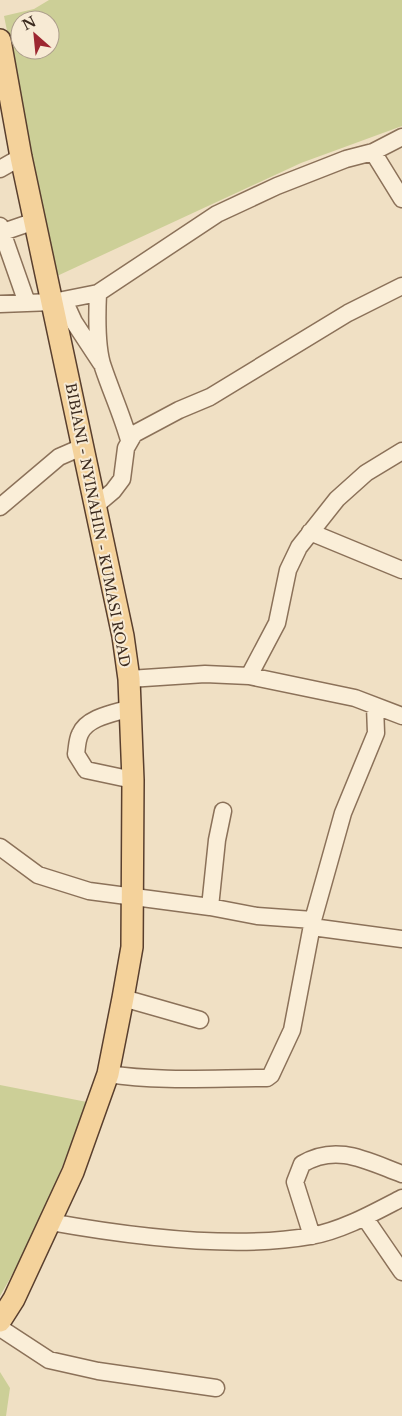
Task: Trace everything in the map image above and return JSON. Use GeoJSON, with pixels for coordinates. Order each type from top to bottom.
{"type":"FeatureCollection","features":[{"type":"Feature","properties":{"kind":"main road","name":"BIBIANI - NYINAHIN - KUMASI ROAD"},"geometry":{"type":"LineString","coordinates":[[0,40],[21,157],[35,221],[58,301],[82,447],[123,636],[129,679],[133,780],[132,947],[108,1074],[73,1172],[14,1299],[0,1321]]}},
{"type":"Feature","properties":{"kind":"street"},"geometry":{"type":"LineString","coordinates":[[0,304],[58,301],[98,293],[217,214],[277,186],[346,158],[373,152],[402,137]]}},
{"type":"Feature","properties":{"kind":"street"},"geometry":{"type":"LineString","coordinates":[[373,152],[402,199]]}},
{"type":"Feature","properties":{"kind":"street"},"geometry":{"type":"LineString","coordinates":[[0,168],[21,157]]}},
{"type":"Feature","properties":{"kind":"street"},"geometry":{"type":"LineString","coordinates":[[27,303],[1,229],[35,221]]}},
{"type":"Feature","properties":{"kind":"street"},"geometry":{"type":"LineString","coordinates":[[129,440],[134,434],[179,410],[210,397],[348,313],[402,286]]}},
{"type":"Feature","properties":{"kind":"street"},"geometry":{"type":"LineString","coordinates":[[98,293],[97,316],[102,365]]}},
{"type":"Feature","properties":{"kind":"street"},"geometry":{"type":"LineString","coordinates":[[58,301],[102,365],[129,440],[122,480],[113,491],[94,507]]}},
{"type":"Feature","properties":{"kind":"street"},"geometry":{"type":"LineString","coordinates":[[0,507],[59,457],[82,447]]}},
{"type":"Feature","properties":{"kind":"street"},"geometry":{"type":"LineString","coordinates":[[249,676],[277,623],[288,570],[299,547],[337,499],[366,473],[402,451]]}},
{"type":"Feature","properties":{"kind":"street"},"geometry":{"type":"LineString","coordinates":[[310,532],[402,570]]}},
{"type":"Feature","properties":{"kind":"street"},"geometry":{"type":"LineString","coordinates":[[129,679],[205,674],[249,676],[354,698],[402,716]]}},
{"type":"Feature","properties":{"kind":"street"},"geometry":{"type":"LineString","coordinates":[[108,1074],[157,1080],[191,1077],[266,1078],[271,1075],[292,1030],[312,923],[343,813],[376,733],[374,706]]}},
{"type":"Feature","properties":{"kind":"street"},"geometry":{"type":"LineString","coordinates":[[131,708],[90,723],[80,733],[76,754],[86,770],[133,780]]}},
{"type":"Feature","properties":{"kind":"street"},"geometry":{"type":"LineString","coordinates":[[376,733],[402,721]]}},
{"type":"Feature","properties":{"kind":"street"},"geometry":{"type":"LineString","coordinates":[[210,907],[217,840],[223,811]]}},
{"type":"Feature","properties":{"kind":"street"},"geometry":{"type":"LineString","coordinates":[[0,847],[38,875],[89,892],[210,907],[402,939]]}},
{"type":"Feature","properties":{"kind":"street"},"geometry":{"type":"LineString","coordinates":[[123,998],[200,1020]]}},
{"type":"Feature","properties":{"kind":"street"},"geometry":{"type":"LineString","coordinates":[[312,1236],[295,1182],[302,1164],[318,1155],[340,1153],[402,1174]]}},
{"type":"Feature","properties":{"kind":"street"},"geometry":{"type":"LineString","coordinates":[[50,1222],[103,1232],[199,1240],[286,1239],[312,1236],[365,1218],[402,1198]]}},
{"type":"Feature","properties":{"kind":"street"},"geometry":{"type":"LineString","coordinates":[[365,1218],[402,1272]]}},
{"type":"Feature","properties":{"kind":"street"},"geometry":{"type":"LineString","coordinates":[[0,1328],[33,1351],[55,1362],[98,1371],[216,1388]]}},
{"type":"Feature","properties":{"kind":"green space"},"geometry":{"type":"Polygon","coordinates":[[[49,0],[402,0],[402,126],[301,163],[57,276],[13,60],[60,60],[60,10],[30,10],[49,0]]]}},
{"type":"Feature","properties":{"kind":"green space"},"geometry":{"type":"Polygon","coordinates":[[[10,15],[10,45],[4,16],[10,15]]]}},
{"type":"Feature","properties":{"kind":"green space"},"geometry":{"type":"Polygon","coordinates":[[[0,1085],[87,1102],[48,1201],[0,1296],[0,1085]]]}},
{"type":"Feature","properties":{"kind":"green space"},"geometry":{"type":"Polygon","coordinates":[[[0,1372],[10,1388],[6,1416],[0,1416],[0,1372]]]}}]}
